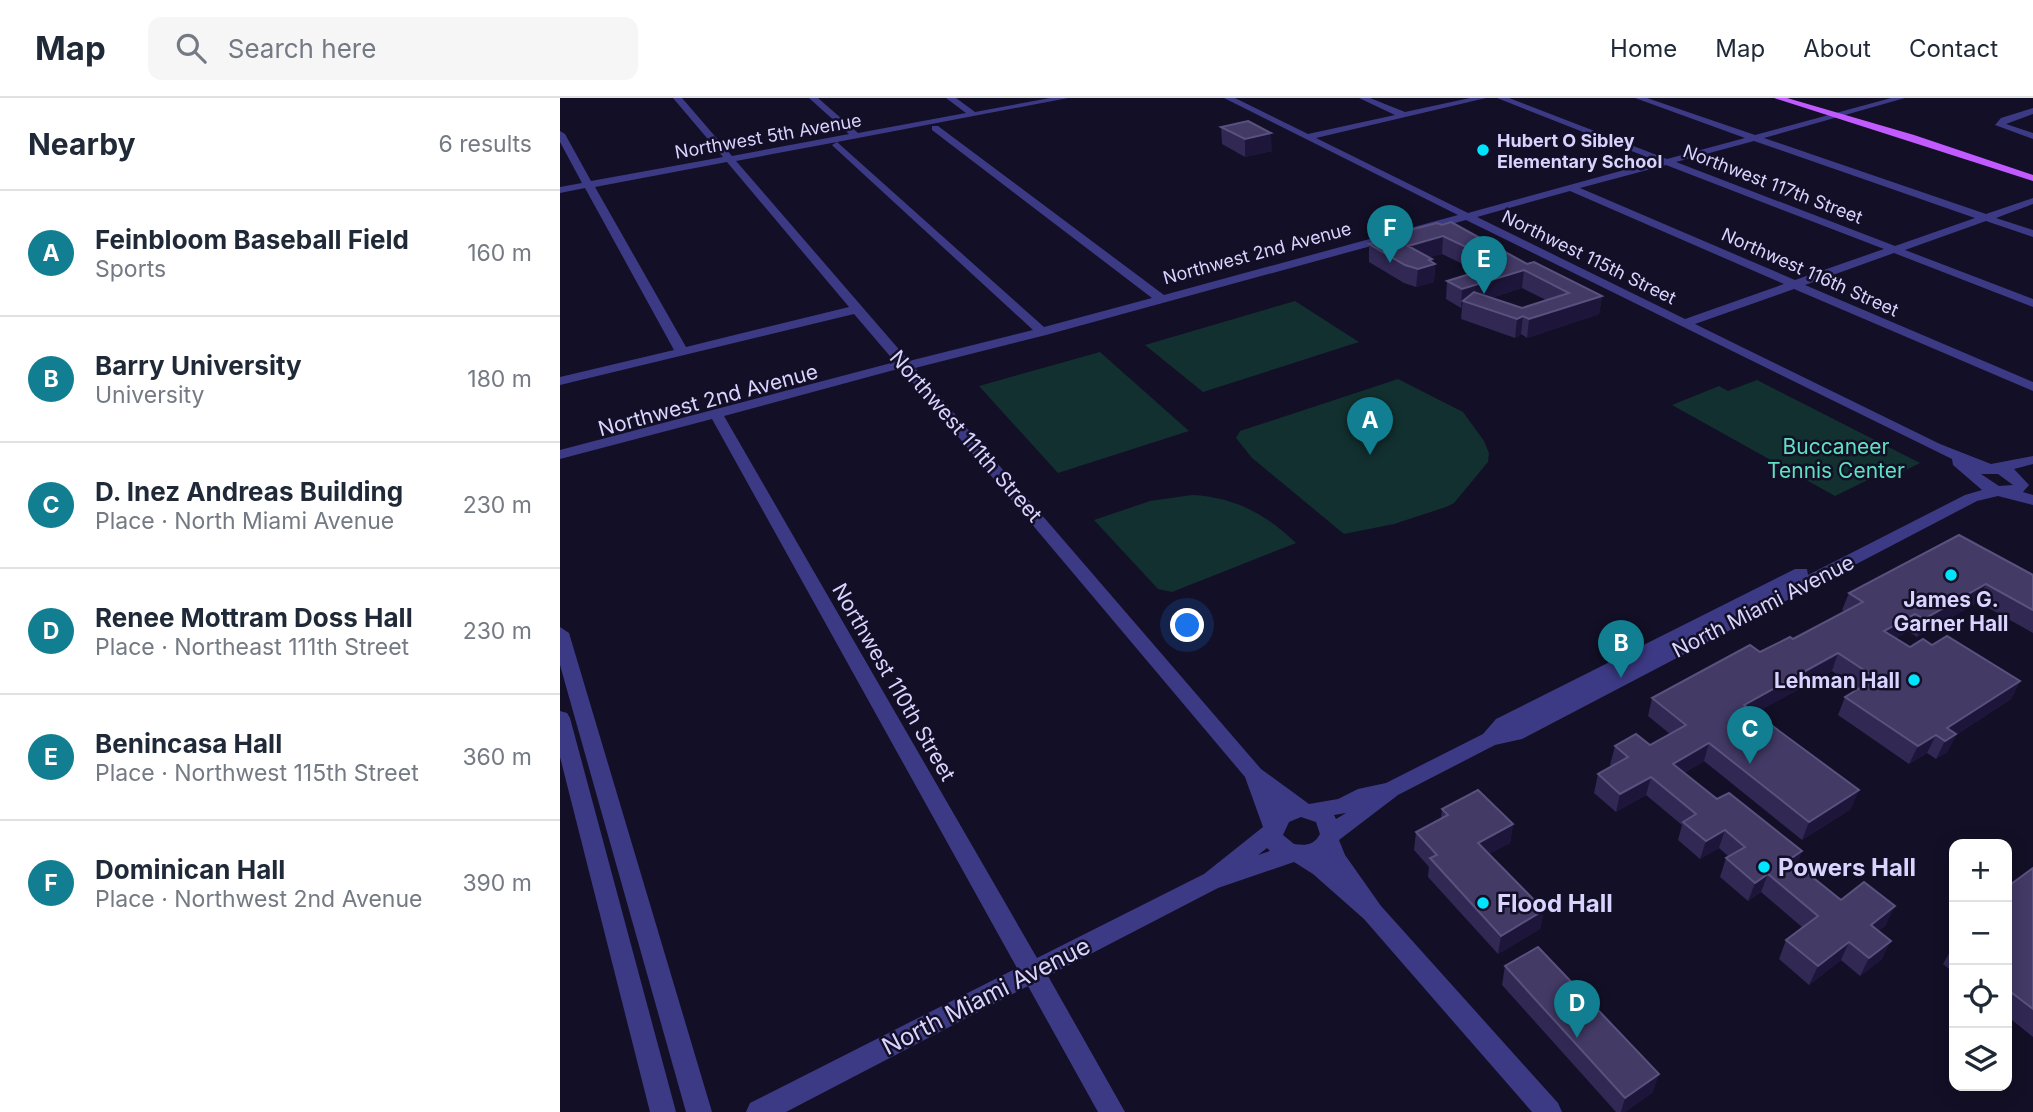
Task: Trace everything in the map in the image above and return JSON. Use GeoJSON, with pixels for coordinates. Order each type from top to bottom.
{"type":"FeatureCollection","features":[{"type":"Feature","properties":{"kind":"main road"},"geometry":{"type":"LineString","coordinates":[[1779,98],[2033,178]]}},
{"type":"Feature","properties":{"kind":"street","name":"Northwest 111th Street"},"geometry":{"type":"LineString","coordinates":[[677,98],[1254,774],[1306,810]]}},
{"type":"Feature","properties":{"kind":"street"},"geometry":{"type":"LineString","coordinates":[[813,98],[856,135]]}},
{"type":"Feature","properties":{"kind":"street"},"geometry":{"type":"LineString","coordinates":[[950,98],[973,114]]}},
{"type":"Feature","properties":{"kind":"street","name":"Northwest 5th Avenue"},"geometry":{"type":"LineString","coordinates":[[560,190],[1064,98]]}},
{"type":"Feature","properties":{"kind":"street","name":"Northwest 115th Street"},"geometry":{"type":"LineString","coordinates":[[1228,98],[1984,473]]}},
{"type":"Feature","properties":{"kind":"street"},"geometry":{"type":"LineString","coordinates":[[1363,98],[1403,115]]}},
{"type":"Feature","properties":{"kind":"street"},"geometry":{"type":"LineString","coordinates":[[1306,136],[1482,98]]}},
{"type":"Feature","properties":{"kind":"street","name":"Northwest 117th Street"},"geometry":{"type":"LineString","coordinates":[[1501,98],[2033,303]]}},
{"type":"Feature","properties":{"kind":"street"},"geometry":{"type":"LineString","coordinates":[[1639,98],[2033,234]]}},
{"type":"Feature","properties":{"kind":"street","name":"Northwest 2nd Avenue"},"geometry":{"type":"LineString","coordinates":[[560,455],[897,371],[906,366],[1670,163],[1901,98]]}},
{"type":"Feature","properties":{"kind":"street"},"geometry":{"type":"LineString","coordinates":[[2033,111],[2004,120],[2000,125],[2033,136]]}},
{"type":"Feature","properties":{"kind":"street"},"geometry":{"type":"LineString","coordinates":[[935,128],[1161,299]]}},
{"type":"Feature","properties":{"kind":"street"},"geometry":{"type":"LineString","coordinates":[[560,134],[682,352]]}},
{"type":"Feature","properties":{"kind":"street"},"geometry":{"type":"LineString","coordinates":[[837,145],[1042,332]]}},
{"type":"Feature","properties":{"kind":"street","name":"Northwest 116th Street"},"geometry":{"type":"LineString","coordinates":[[1573,189],[2033,387]]}},
{"type":"Feature","properties":{"kind":"street"},"geometry":{"type":"LineString","coordinates":[[1685,323],[1792,283],[2033,201]]}},
{"type":"Feature","properties":{"kind":"street"},"geometry":{"type":"LineString","coordinates":[[560,381],[858,309]]}},
{"type":"Feature","properties":{"kind":"street","name":"Northwest 2nd Avenue"},"geometry":{"type":"LineString","coordinates":[[560,462],[718,416]]}},
{"type":"Feature","properties":{"kind":"street","name":"Northwest 110th Street"},"geometry":{"type":"LineString","coordinates":[[718,416],[1112,1112]]}},
{"type":"Feature","properties":{"kind":"street","name":"North Miami Avenue"},"geometry":{"type":"LineString","coordinates":[[1836,562],[1967,489],[1984,473],[2033,460]]}},
{"type":"Feature","properties":{"kind":"street","name":"North Miami Avenue"},"geometry":{"type":"LineString","coordinates":[[1306,810],[1342,806],[1365,795],[1391,790],[1490,739],[1515,734],[1656,654],[1836,562],[1978,495],[2016,488],[2033,469]]}},
{"type":"Feature","properties":{"kind":"street"},"geometry":{"type":"LineString","coordinates":[[1984,473],[2016,488],[2033,500]]}},
{"type":"Feature","properties":{"kind":"street"},"geometry":{"type":"LineString","coordinates":[[1984,473],[2016,488]]}},
{"type":"Feature","properties":{"kind":"street"},"geometry":{"type":"LineString","coordinates":[[560,633],[699,1112]]}},
{"type":"Feature","properties":{"kind":"street"},"geometry":{"type":"LineString","coordinates":[[583,711],[560,719],[663,1112]]}},
{"type":"Feature","properties":{"kind":"street","name":"Northwest 111th Street"},"geometry":{"type":"LineString","coordinates":[[1254,774],[1269,807],[1273,829]]}},
{"type":"Feature","properties":{"kind":"street","name":"North Miami Avenue"},"geometry":{"type":"LineString","coordinates":[[1330,838],[1375,807],[1391,790]]}},
{"type":"Feature","properties":{"kind":"street"},"geometry":{"type":"LineString","coordinates":[[1372,912],[1366,895],[1336,859],[1324,817],[1306,810],[1281,816],[1273,829],[1277,845],[1323,867],[1354,901],[1372,912],[1549,1112]]}},
{"type":"Feature","properties":{"kind":"street"},"geometry":{"type":"LineString","coordinates":[[591,837],[616,827]]}},
{"type":"Feature","properties":{"kind":"street","name":"North Miami Avenue"},"geometry":{"type":"LineString","coordinates":[[1212,880],[1230,862],[1256,848],[1273,829]]}},
{"type":"Feature","properties":{"kind":"street"},"geometry":{"type":"LineString","coordinates":[[1297,854],[1317,852],[1330,838]]}},
{"type":"Feature","properties":{"kind":"street","name":"North Miami Avenue"},"geometry":{"type":"LineString","coordinates":[[759,1112],[1212,880],[1238,875],[1270,859],[1297,854]]}},
{"type":"Feature","properties":{"kind":"street"},"geometry":{"type":"LineString","coordinates":[[628,978],[656,964]]}},
{"type":"Feature","properties":{"kind":"green space"},"geometry":{"type":"Polygon","coordinates":[[[1295,301],[1359,342],[1203,392],[1145,345],[1295,301]]]}},
{"type":"Feature","properties":{"kind":"green space"},"geometry":{"type":"Polygon","coordinates":[[[1100,352],[1189,431],[1058,473],[979,386],[1100,352]]]}},
{"type":"Feature","properties":{"kind":"green space"},"geometry":{"type":"Polygon","coordinates":[[[1398,379],[1463,412],[1484,441],[1489,453],[1488,462],[1454,503],[1446,507],[1394,524],[1344,534],[1252,458],[1236,438],[1240,431],[1398,379]]]}},
{"type":"Feature","properties":{"kind":"green space","name":"Buccaneer Tennis Center"},"geometry":{"type":"Polygon","coordinates":[[[1757,380],[1920,463],[1898,474],[1882,473],[1835,496],[1672,405],[1719,386],[1728,391],[1757,380]]]}},
{"type":"Feature","properties":{"kind":"green space"},"geometry":{"type":"Polygon","coordinates":[[[1192,495],[1222,499],[1248,509],[1273,524],[1296,543],[1172,592],[1158,589],[1094,520],[1150,501],[1192,495]]]}},
{"type":"Feature","properties":{"kind":"building"},"geometry":{"type":"Polygon","coordinates":[[[1248,121],[1271,133],[1245,139],[1221,127],[1248,121]]]}},
{"type":"Feature","properties":{"kind":"building"},"geometry":{"type":"Polygon","coordinates":[[[1451,222],[1527,264],[1534,262],[1602,296],[1529,319],[1523,316],[1517,319],[1463,301],[1474,292],[1522,308],[1569,293],[1524,270],[1462,289],[1447,281],[1502,264],[1443,236],[1408,246],[1432,259],[1429,260],[1435,264],[1418,269],[1405,265],[1369,244],[1379,242],[1375,239],[1451,222]]]}},
{"type":"Feature","properties":{"kind":"building"},"geometry":{"type":"Polygon","coordinates":[[[1959,535],[2033,575],[2033,610],[1986,584],[1924,619],[1915,614],[1884,631],[1910,647],[1923,639],[1932,645],[1947,636],[2020,681],[1947,728],[1956,734],[1945,741],[1936,735],[1918,746],[1845,697],[1876,678],[1838,653],[1744,705],[1859,790],[1809,822],[1709,743],[1673,764],[1717,799],[1729,793],[1802,851],[1790,859],[1841,900],[1864,882],[1895,906],[1871,925],[1891,941],[1869,958],[1849,942],[1818,966],[1786,940],[1818,916],[1768,874],[1755,883],[1726,858],[1745,847],[1725,830],[1706,841],[1683,822],[1696,814],[1651,777],[1620,794],[1598,774],[1628,757],[1615,746],[1636,734],[1650,745],[1686,725],[1652,698],[1750,645],[1760,652],[1790,637],[1793,639],[1863,602],[1849,593],[1959,535]]]}},
{"type":"Feature","properties":{"kind":"building","name":"Flood Hall"},"geometry":{"type":"Polygon","coordinates":[[[1478,790],[1513,824],[1478,843],[1544,910],[1501,936],[1430,858],[1437,855],[1416,832],[1448,815],[1442,809],[1478,790]]]}},
{"type":"Feature","properties":{"kind":"building"},"geometry":{"type":"Polygon","coordinates":[[[2033,868],[2033,1009],[2012,993],[2012,883],[2033,868]]]}},
{"type":"Feature","properties":{"kind":"building"},"geometry":{"type":"Polygon","coordinates":[[[1538,947],[1659,1074],[1625,1098],[1505,966],[1538,947]]]}},
{"type":"Feature","properties":{"kind":"place","name":"Hubert O Sibley Elementary School"},"geometry":{"type":"Point","coordinates":[1483,150]}},
{"type":"Feature","properties":{"kind":"place","name":"Dominican Hall"},"geometry":{"type":"Point","coordinates":[1390,263]}},
{"type":"Feature","properties":{"kind":"place","name":"Benincasa Hall"},"geometry":{"type":"Point","coordinates":[1484,294]}},
{"type":"Feature","properties":{"kind":"place","name":"Feinbloom Baseball Field"},"geometry":{"type":"Point","coordinates":[1370,455]}},
{"type":"Feature","properties":{"kind":"place","name":"James G. Garner Hall"},"geometry":{"type":"Point","coordinates":[1951,575]}},
{"type":"Feature","properties":{"kind":"place","name":"Barry University"},"geometry":{"type":"Point","coordinates":[1621,678]}},
{"type":"Feature","properties":{"kind":"place","name":"Lehman Hall"},"geometry":{"type":"Point","coordinates":[1914,680]}},
{"type":"Feature","properties":{"kind":"place","name":"D. Inez Andreas Building"},"geometry":{"type":"Point","coordinates":[1750,764]}},
{"type":"Feature","properties":{"kind":"place","name":"Powers Hall"},"geometry":{"type":"Point","coordinates":[1764,867]}},
{"type":"Feature","properties":{"kind":"place","name":"Flood Hall"},"geometry":{"type":"Point","coordinates":[1483,903]}},
{"type":"Feature","properties":{"kind":"place","name":"Renee Mottram Doss Hall"},"geometry":{"type":"Point","coordinates":[1577,1038]}}]}
